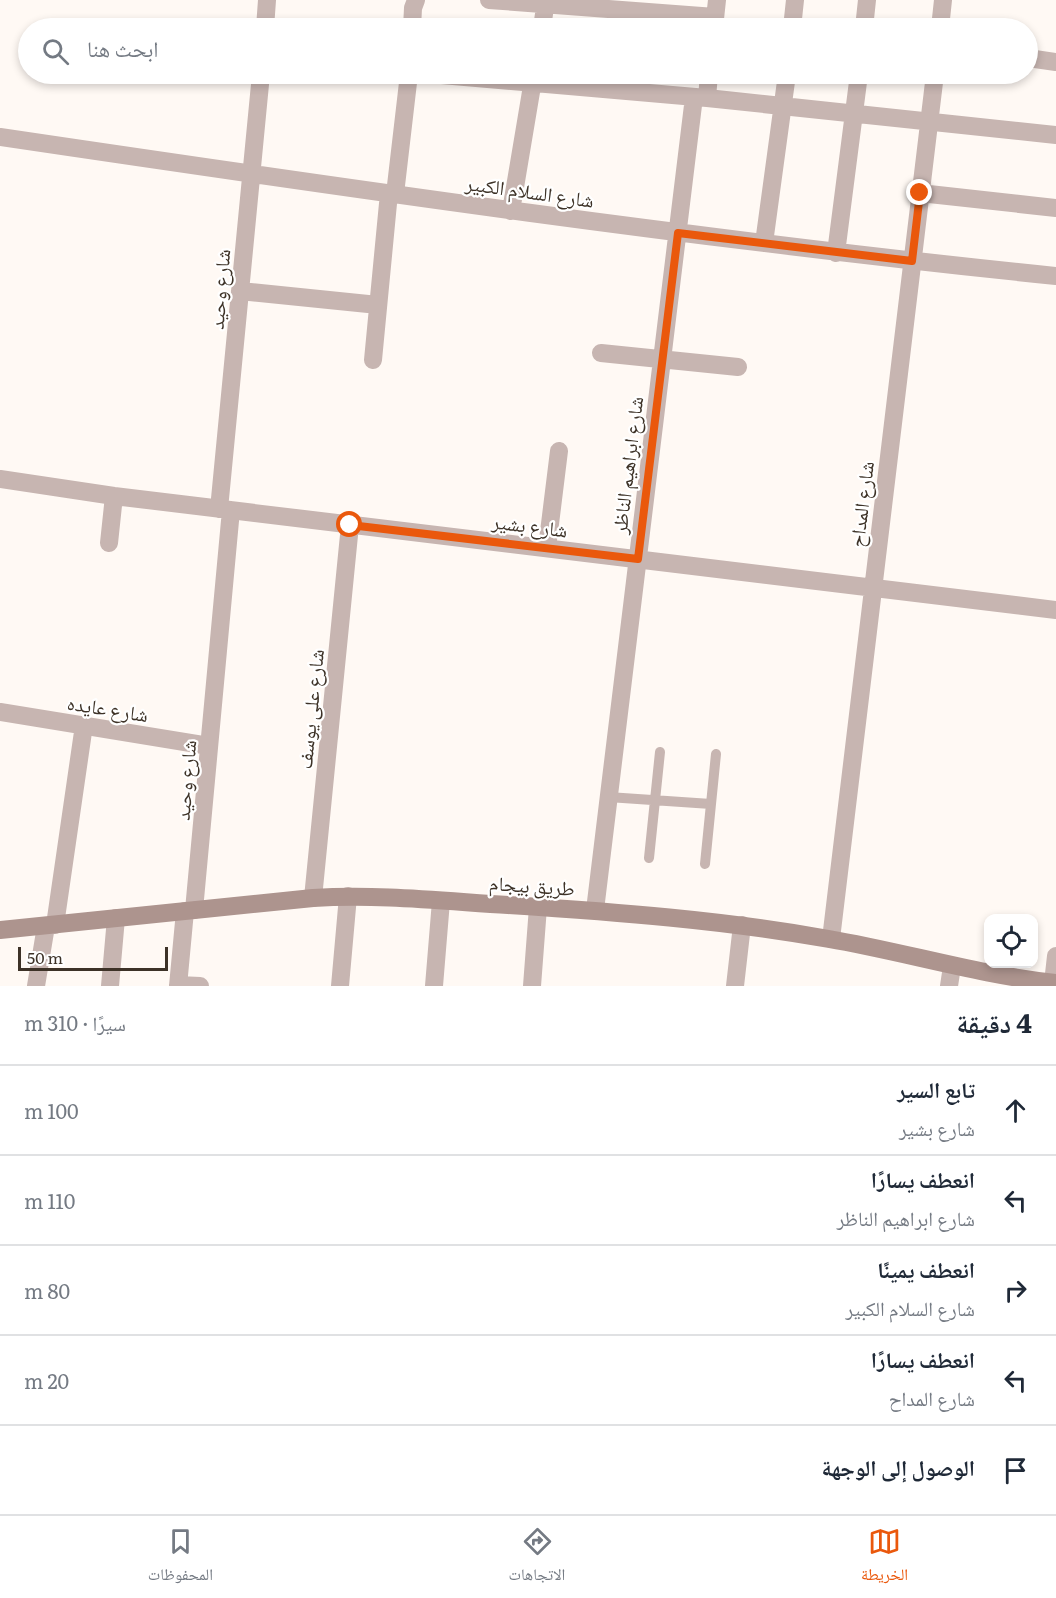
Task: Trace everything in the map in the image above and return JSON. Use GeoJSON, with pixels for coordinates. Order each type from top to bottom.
{"type":"FeatureCollection","features":[{"type":"Feature","properties":{"kind":"main road","name":"طريق بيجام"},"geometry":{"type":"LineString","coordinates":[[0,930],[313,898],[348,896],[441,900],[595,910],[742,925],[831,939],[952,966],[1054,983]]}},
{"type":"Feature","properties":{"kind":"street"},"geometry":{"type":"LineString","coordinates":[[266,18],[267,0]]}},
{"type":"Feature","properties":{"kind":"street"},"geometry":{"type":"LineString","coordinates":[[413,18],[416,0]]}},
{"type":"Feature","properties":{"kind":"street"},"geometry":{"type":"LineString","coordinates":[[489,0],[715,15]]}},
{"type":"Feature","properties":{"kind":"street"},"geometry":{"type":"LineString","coordinates":[[793,18],[795,0]]}},
{"type":"Feature","properties":{"kind":"street"},"geometry":{"type":"LineString","coordinates":[[865,18],[867,0]]}},
{"type":"Feature","properties":{"kind":"street"},"geometry":{"type":"LineString","coordinates":[[941,18],[943,0]]}},
{"type":"Feature","properties":{"kind":"street"},"geometry":{"type":"LineString","coordinates":[[544,18],[546,3]]}},
{"type":"Feature","properties":{"kind":"street"},"geometry":{"type":"LineString","coordinates":[[1038,59],[1056,62]]}},
{"type":"Feature","properties":{"kind":"street","name":"شارع وحيد"},"geometry":{"type":"LineString","coordinates":[[178,986],[190,910],[209,746],[240,291],[260,84]]}},
{"type":"Feature","properties":{"kind":"street"},"geometry":{"type":"LineString","coordinates":[[373,360],[392,193],[408,84]]}},
{"type":"Feature","properties":{"kind":"street"},"geometry":{"type":"LineString","coordinates":[[512,211],[532,84]]}},
{"type":"Feature","properties":{"kind":"street"},"geometry":{"type":"LineString","coordinates":[[577,84],[1056,135]]}},
{"type":"Feature","properties":{"kind":"street","name":"شارع ابراهيم الناظر"},"geometry":{"type":"LineString","coordinates":[[595,910],[678,233],[701,98],[706,84]]}},
{"type":"Feature","properties":{"kind":"street"},"geometry":{"type":"LineString","coordinates":[[764,243],[786,84]]}},
{"type":"Feature","properties":{"kind":"street"},"geometry":{"type":"LineString","coordinates":[[836,253],[858,84]]}},
{"type":"Feature","properties":{"kind":"street","name":"شارع المداح"},"geometry":{"type":"LineString","coordinates":[[831,939],[933,84]]}},
{"type":"Feature","properties":{"kind":"street","name":"شارع السلام الكبير"},"geometry":{"type":"LineString","coordinates":[[0,137],[678,233],[836,253],[1056,276]]}},
{"type":"Feature","properties":{"kind":"street"},"geometry":{"type":"LineString","coordinates":[[920,193],[1056,208]]}},
{"type":"Feature","properties":{"kind":"street"},"geometry":{"type":"LineString","coordinates":[[240,291],[378,305]]}},
{"type":"Feature","properties":{"kind":"street"},"geometry":{"type":"LineString","coordinates":[[601,353],[738,367]]}},
{"type":"Feature","properties":{"kind":"street"},"geometry":{"type":"LineString","coordinates":[[547,548],[559,451]]}},
{"type":"Feature","properties":{"kind":"street","name":"شارع بشير"},"geometry":{"type":"LineString","coordinates":[[0,479],[225,510],[1056,610]]}},
{"type":"Feature","properties":{"kind":"street"},"geometry":{"type":"LineString","coordinates":[[109,543],[114,496]]}},
{"type":"Feature","properties":{"kind":"street","name":"شارع على يوسف"},"geometry":{"type":"LineString","coordinates":[[313,898],[350,525]]}},
{"type":"Feature","properties":{"kind":"street","name":"شارع عايده"},"geometry":{"type":"LineString","coordinates":[[0,712],[209,746]]}},
{"type":"Feature","properties":{"kind":"street"},"geometry":{"type":"LineString","coordinates":[[36,986],[50,925],[84,725]]}},
{"type":"Feature","properties":{"kind":"street"},"geometry":{"type":"LineString","coordinates":[[340,986],[348,896]]}},
{"type":"Feature","properties":{"kind":"street"},"geometry":{"type":"LineString","coordinates":[[434,986],[441,900]]}},
{"type":"Feature","properties":{"kind":"street"},"geometry":{"type":"LineString","coordinates":[[532,986],[538,907]]}},
{"type":"Feature","properties":{"kind":"street"},"geometry":{"type":"LineString","coordinates":[[110,986],[116,918]]}},
{"type":"Feature","properties":{"kind":"street"},"geometry":{"type":"LineString","coordinates":[[735,986],[742,925]]}},
{"type":"Feature","properties":{"kind":"street"},"geometry":{"type":"LineString","coordinates":[[1054,983],[1056,956]]}},
{"type":"Feature","properties":{"kind":"street"},"geometry":{"type":"LineString","coordinates":[[949,986],[952,966]]}},
{"type":"Feature","properties":{"kind":"street"},"geometry":{"type":"LineString","coordinates":[[178,986],[200,986]]}},
{"type":"Feature","properties":{"kind":"lane"},"geometry":{"type":"LineString","coordinates":[[649,858],[660,752]]}},
{"type":"Feature","properties":{"kind":"lane"},"geometry":{"type":"LineString","coordinates":[[705,864],[716,754]]}},
{"type":"Feature","properties":{"kind":"lane"},"geometry":{"type":"LineString","coordinates":[[609,796],[711,804]]}},
{"type":"Feature","properties":{"kind":"route"},"geometry":{"type":"LineString","coordinates":[[350,525],[638,559],[678,233],[912,261],[920,193]]}}]}
